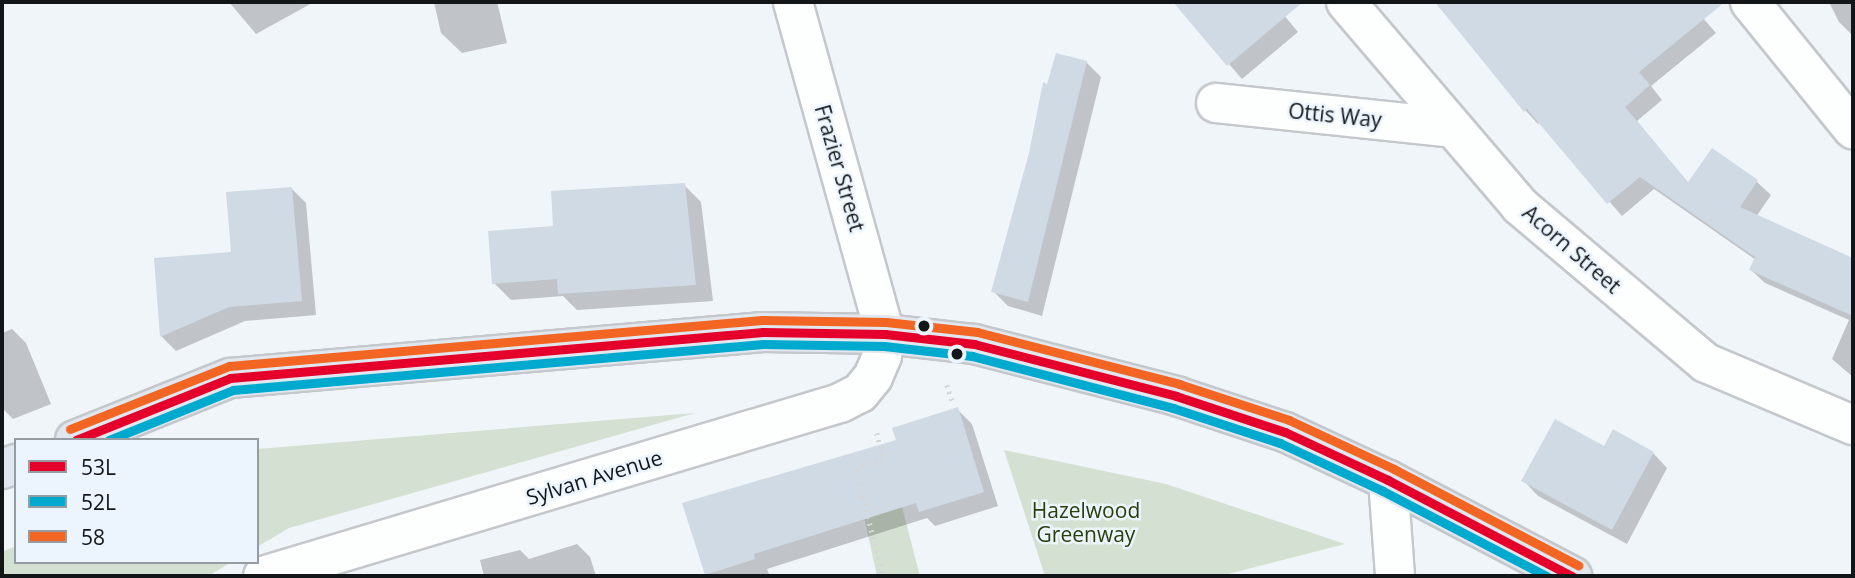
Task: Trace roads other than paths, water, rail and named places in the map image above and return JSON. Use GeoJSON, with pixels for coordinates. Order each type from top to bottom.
{"type":"FeatureCollection","features":[{"type":"Feature","properties":{"kind":"main road"},"geometry":{"type":"LineString","coordinates":[[80,438],[230,378],[763,332],[885,334],[974,344],[1176,396],[1285,432],[1388,480],[1572,576]]}},
{"type":"Feature","properties":{"kind":"street","name":"Frazier Street"},"geometry":{"type":"LineString","coordinates":[[793,2],[885,334]]}},
{"type":"Feature","properties":{"kind":"street","name":"Acorn Street"},"geometry":{"type":"LineString","coordinates":[[1346,2],[1520,206],[1706,363],[1853,425]]}},
{"type":"Feature","properties":{"kind":"street"},"geometry":{"type":"LineString","coordinates":[[1750,2],[1853,129]]}},
{"type":"Feature","properties":{"kind":"street","name":"Ottis Way"},"geometry":{"type":"LineString","coordinates":[[1216,103],[1453,128]]}},
{"type":"Feature","properties":{"kind":"street","name":"Sylvan Avenue"},"geometry":{"type":"LineString","coordinates":[[264,576],[840,403],[860,393],[873,377],[882,356],[885,334]]}},
{"type":"Feature","properties":{"kind":"street"},"geometry":{"type":"LineString","coordinates":[[1388,480],[1395,576]]}},
{"type":"Feature","properties":{"kind":"park label","name":"Hazelwood Greenway"},"geometry":{"type":"Point","coordinates":[1086,522]}}]}
